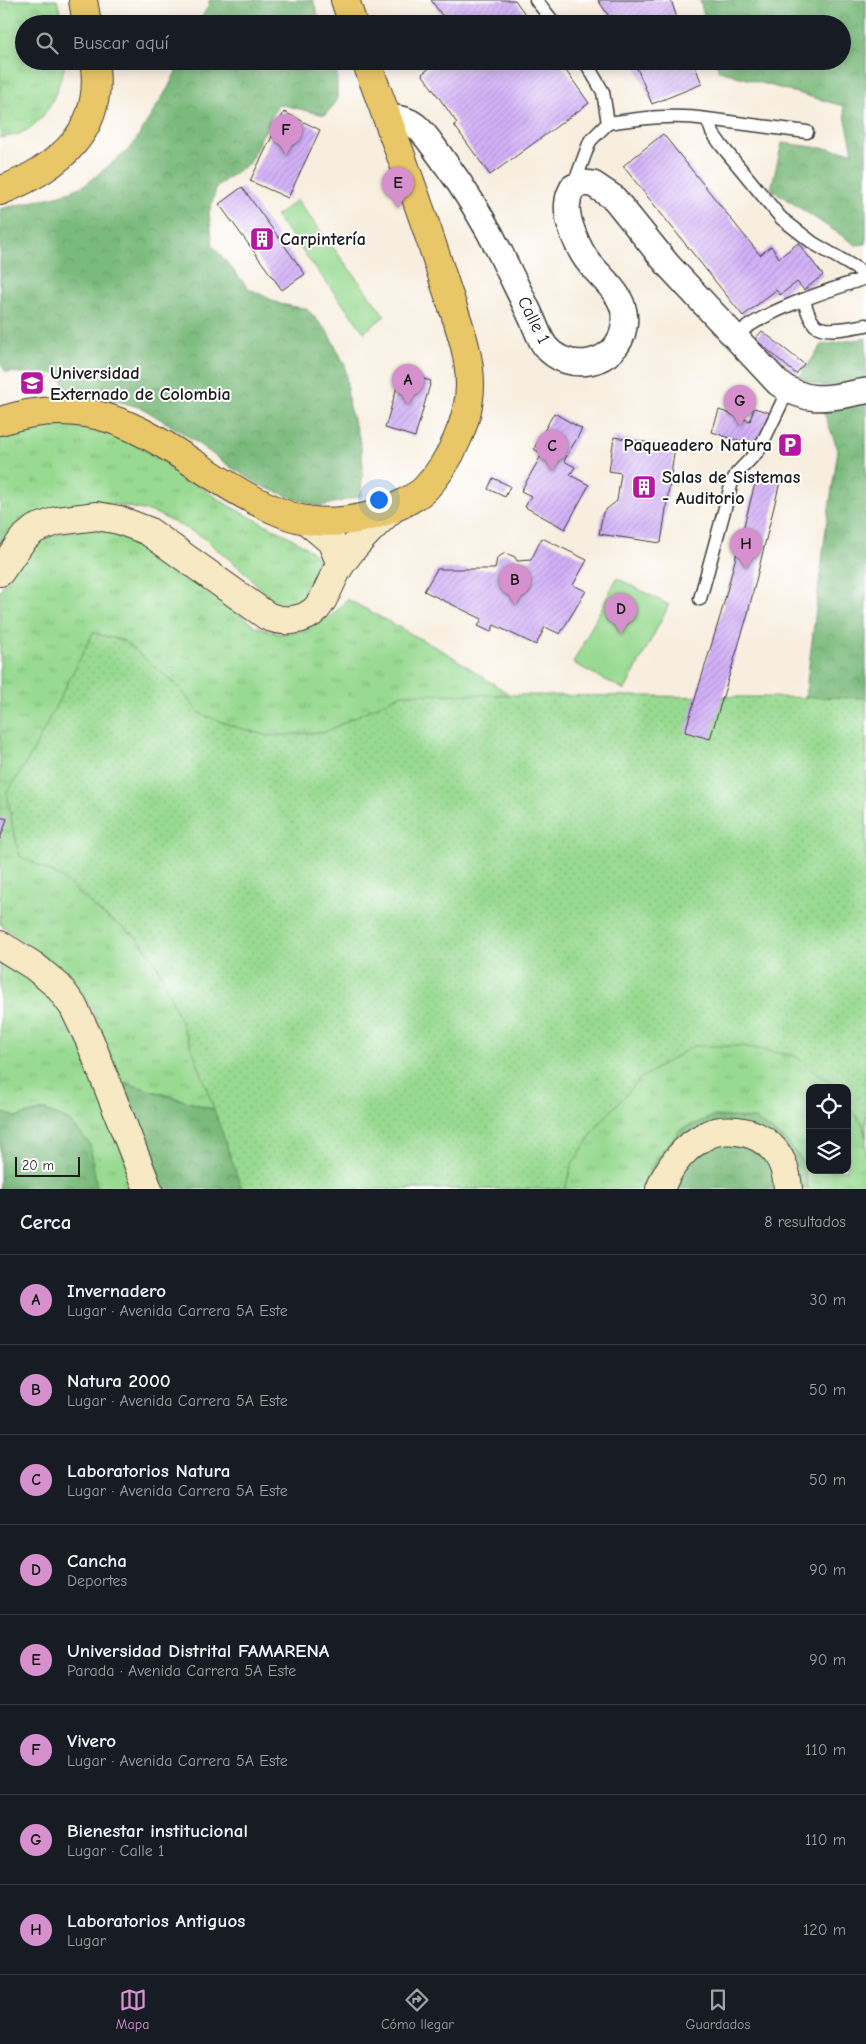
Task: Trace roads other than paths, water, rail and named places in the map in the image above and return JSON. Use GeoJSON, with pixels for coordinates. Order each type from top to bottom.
{"type":"FeatureCollection","features":[{"type":"Feature","properties":{"kind":"main road"},"geometry":{"type":"LineString","coordinates":[[83,0],[86,15]]}},
{"type":"Feature","properties":{"kind":"main road"},"geometry":{"type":"LineString","coordinates":[[345,0],[349,15]]}},
{"type":"Feature","properties":{"kind":"main road"},"geometry":{"type":"LineString","coordinates":[[0,190],[38,174],[56,161],[85,128],[95,92],[94,70]]}},
{"type":"Feature","properties":{"kind":"main road"},"geometry":{"type":"LineString","coordinates":[[0,421],[19,415],[56,410],[75,411],[112,418],[147,434],[240,494],[276,510],[306,520],[345,521],[362,518],[393,508],[424,490],[444,464],[463,423],[470,385],[465,345],[423,218],[369,70]]}},
{"type":"Feature","properties":{"kind":"main road"},"geometry":{"type":"LineString","coordinates":[[0,572],[22,539],[35,529],[57,521],[97,516],[119,520],[148,531],[267,616],[285,621],[304,617],[316,608],[341,564],[364,536],[393,508]]}},
{"type":"Feature","properties":{"kind":"main road"},"geometry":{"type":"LineString","coordinates":[[306,520],[331,541],[341,564]]}},
{"type":"Feature","properties":{"kind":"main road"},"geometry":{"type":"LineString","coordinates":[[0,945],[34,966],[58,986],[73,1006],[90,1041],[148,1189]]}},
{"type":"Feature","properties":{"kind":"main road"},"geometry":{"type":"LineString","coordinates":[[660,1189],[675,1161],[690,1146],[708,1134],[724,1129],[751,1133],[761,1137],[777,1155],[785,1170],[788,1189]]}},
{"type":"Feature","properties":{"kind":"street","name":"Calle 1"},"geometry":{"type":"LineString","coordinates":[[387,118],[398,117],[410,121],[424,134],[470,198],[491,232],[543,343],[560,359],[583,363],[604,356],[616,346],[623,333],[625,318],[622,303],[618,296],[588,262],[576,238],[568,213],[567,201],[573,187]]}},
{"type":"Feature","properties":{"kind":"street"},"geometry":{"type":"LineString","coordinates":[[573,187],[593,184],[614,198],[668,265],[778,383],[788,390],[806,397],[820,399],[866,391]]}},
{"type":"Feature","properties":{"kind":"lane"},"geometry":{"type":"LineString","coordinates":[[536,0],[548,15]]}},
{"type":"Feature","properties":{"kind":"lane"},"geometry":{"type":"LineString","coordinates":[[590,70],[603,92],[608,123]]}},
{"type":"Feature","properties":{"kind":"lane"},"geometry":{"type":"LineString","coordinates":[[573,187],[590,141],[608,123],[654,116],[687,116],[807,132]]}},
{"type":"Feature","properties":{"kind":"lane"},"geometry":{"type":"LineString","coordinates":[[707,119],[712,132],[721,145],[781,218],[813,243],[866,276]]}},
{"type":"Feature","properties":{"kind":"lane"},"geometry":{"type":"LineString","coordinates":[[734,337],[743,329],[804,300],[866,276]]}},
{"type":"Feature","properties":{"kind":"lane"},"geometry":{"type":"LineString","coordinates":[[804,300],[815,324],[821,328],[849,328],[866,325]]}},
{"type":"Feature","properties":{"kind":"lane"},"geometry":{"type":"LineString","coordinates":[[700,598],[732,482],[737,473],[759,450],[788,390]]}},
{"type":"Feature","properties":{"kind":"place","name":"Vivero"},"geometry":{"type":"Point","coordinates":[286,155]}},
{"type":"Feature","properties":{"kind":"place","name":"Universidad Distrital FAMARENA"},"geometry":{"type":"Point","coordinates":[398,208]}},
{"type":"Feature","properties":{"kind":"place","name":"Carpintería"},"geometry":{"type":"Point","coordinates":[262,239]}},
{"type":"Feature","properties":{"kind":"place","name":"Universidad Externado de Colombia"},"geometry":{"type":"Point","coordinates":[32,383]}},
{"type":"Feature","properties":{"kind":"place","name":"Invernadero"},"geometry":{"type":"Point","coordinates":[408,405]}},
{"type":"Feature","properties":{"kind":"place","name":"Bienestar institucional"},"geometry":{"type":"Point","coordinates":[740,426]}},
{"type":"Feature","properties":{"kind":"place","name":"Paqueadero Natura"},"geometry":{"type":"Point","coordinates":[790,445]}},
{"type":"Feature","properties":{"kind":"place","name":"Laboratorios Natura"},"geometry":{"type":"Point","coordinates":[552,471]}},
{"type":"Feature","properties":{"kind":"place","name":"Salas de Sistemas - Auditorio"},"geometry":{"type":"Point","coordinates":[644,487]}},
{"type":"Feature","properties":{"kind":"place","name":"Laboratorios Antiguos"},"geometry":{"type":"Point","coordinates":[746,569]}},
{"type":"Feature","properties":{"kind":"place","name":"Natura 2000"},"geometry":{"type":"Point","coordinates":[515,605]}},
{"type":"Feature","properties":{"kind":"place","name":"Cancha"},"geometry":{"type":"Point","coordinates":[621,634]}}]}
